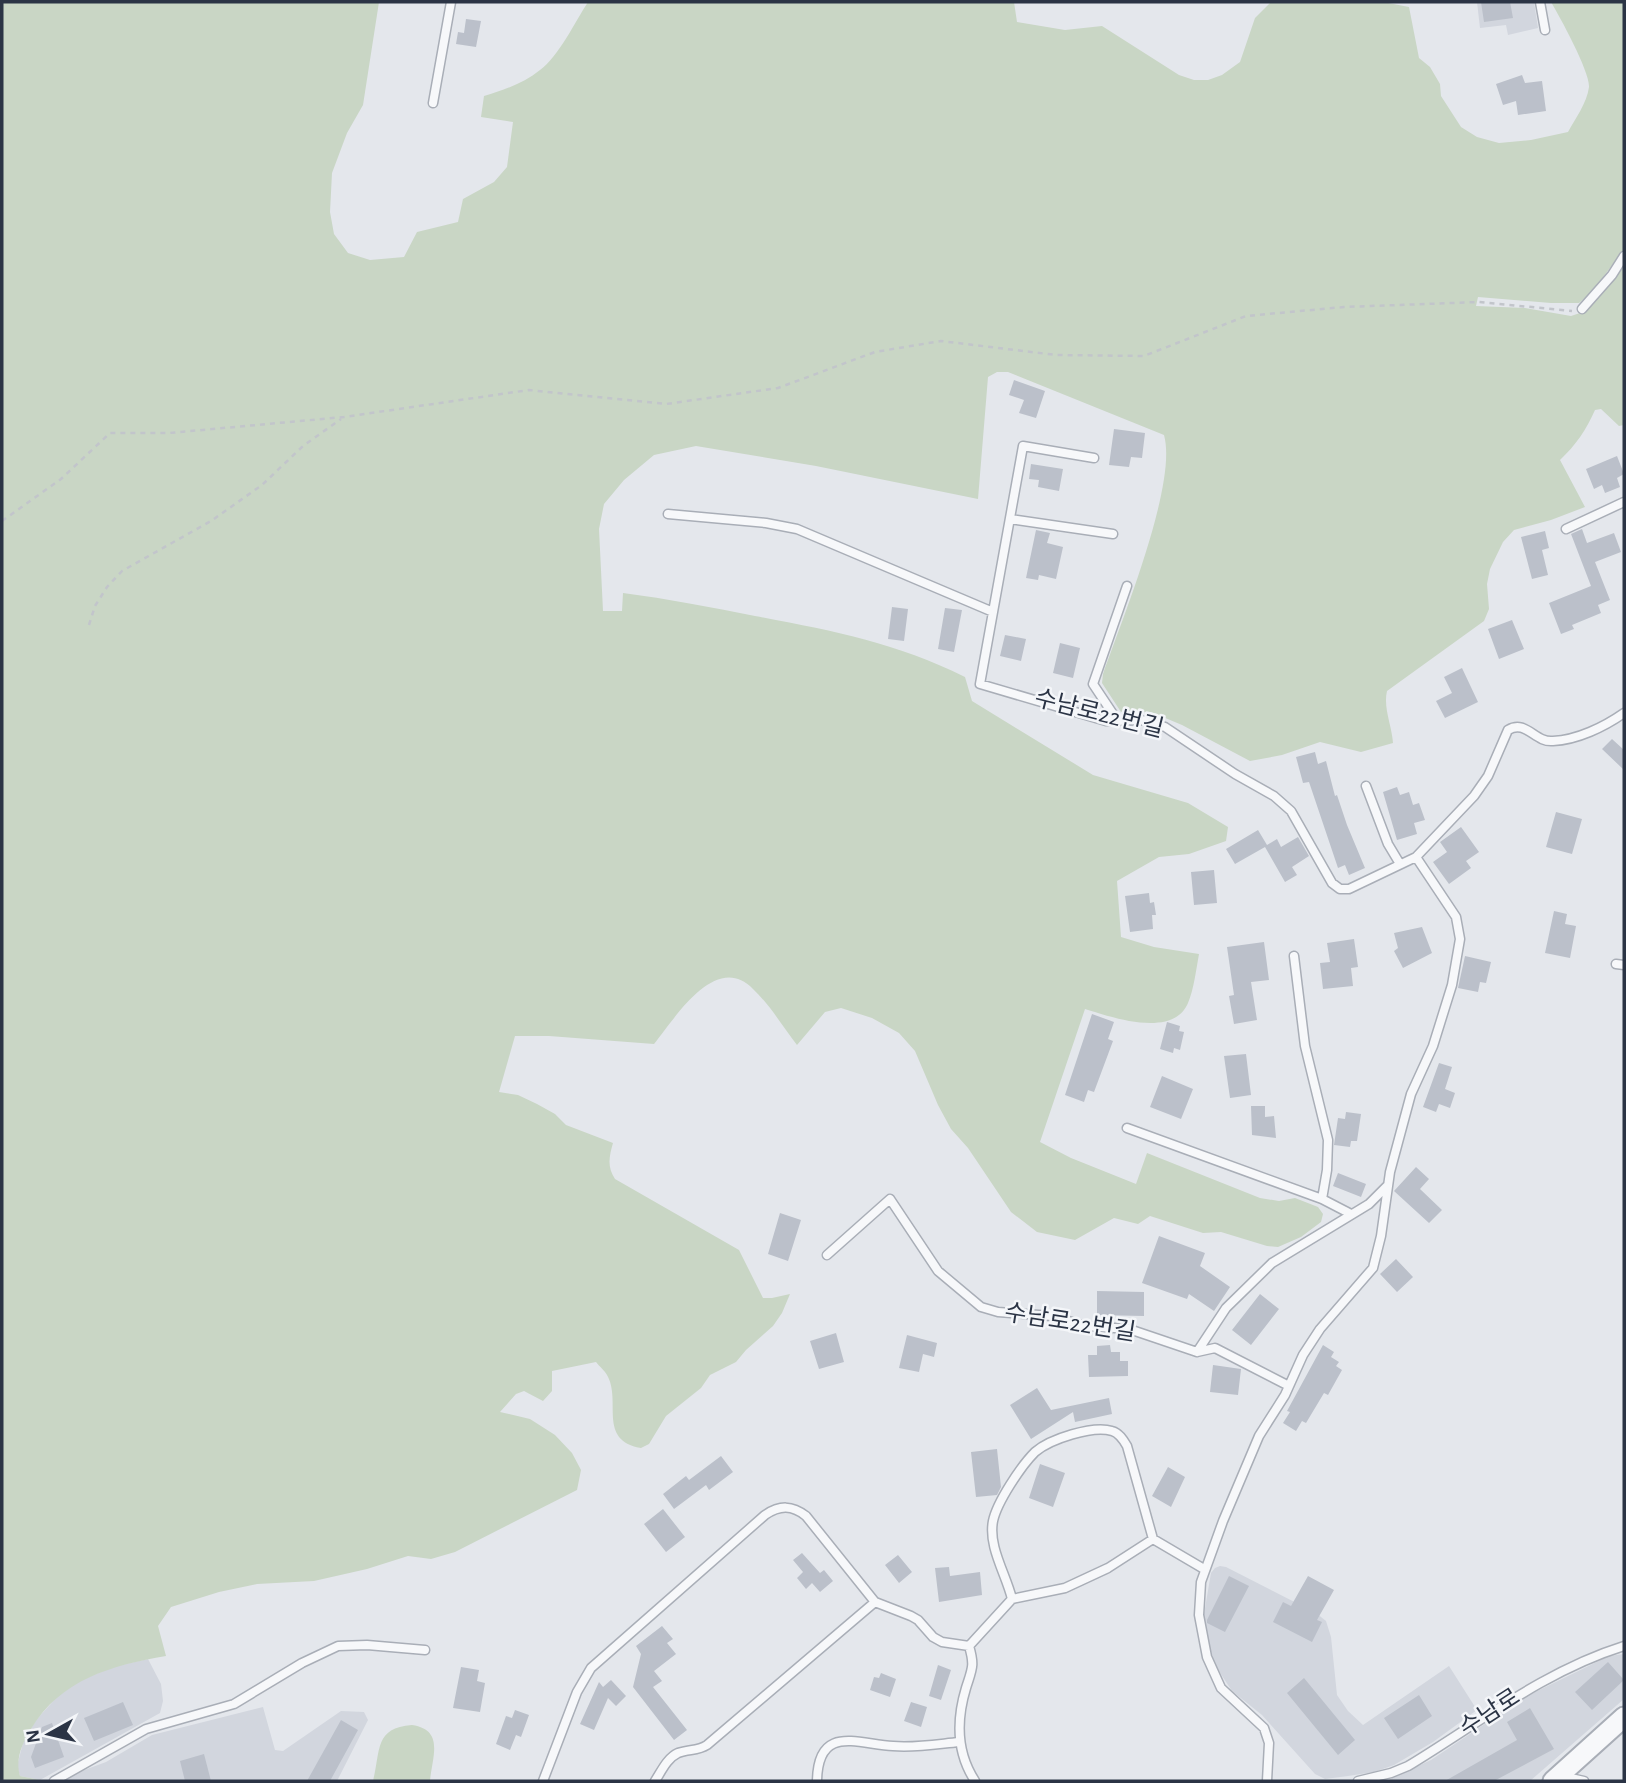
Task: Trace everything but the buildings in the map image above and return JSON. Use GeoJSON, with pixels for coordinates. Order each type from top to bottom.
{"type":"FeatureCollection","features":[{"type":"Feature","properties":{"kind":"street"},"geometry":{"type":"LineString","coordinates":[[1556,1778],[1624,1717]]}},
{"type":"Feature","properties":{"kind":"lane"},"geometry":{"type":"LineString","coordinates":[[433,103],[451,2]]}},
{"type":"Feature","properties":{"kind":"lane"},"geometry":{"type":"LineString","coordinates":[[1540,2],[1545,30]]}},
{"type":"Feature","properties":{"kind":"lane"},"geometry":{"type":"LineString","coordinates":[[1582,309],[1612,275],[1624,256]]}},
{"type":"Feature","properties":{"kind":"lane","name":"수남로22번길"},"geometry":{"type":"LineString","coordinates":[[1094,458],[1023,446],[980,684],[1106,721],[1142,720],[1165,727],[1235,774],[1274,796],[1291,811],[1332,883],[1340,889],[1349,889],[1416,857],[1474,796],[1488,776],[1508,730],[1515,726],[1522,727],[1549,742],[1558,741],[1584,733],[1624,713]]}},
{"type":"Feature","properties":{"kind":"lane"},"geometry":{"type":"LineString","coordinates":[[1566,529],[1624,502]]}},
{"type":"Feature","properties":{"kind":"lane"},"geometry":{"type":"LineString","coordinates":[[668,514],[766,523],[796,529],[993,612]]}},
{"type":"Feature","properties":{"kind":"lane"},"geometry":{"type":"LineString","coordinates":[[1010,519],[1113,534]]}},
{"type":"Feature","properties":{"kind":"lane"},"geometry":{"type":"LineString","coordinates":[[1117,720],[1093,684],[1127,586]]}},
{"type":"Feature","properties":{"kind":"lane"},"geometry":{"type":"LineString","coordinates":[[1366,786],[1388,844],[1400,864]]}},
{"type":"Feature","properties":{"kind":"lane"},"geometry":{"type":"LineString","coordinates":[[1267,1781],[1269,1743],[1264,1727],[1221,1688],[1207,1657],[1199,1615],[1204,1569],[1259,1436],[1289,1386],[1303,1355],[1320,1329],[1373,1268],[1381,1236],[1388,1185],[1411,1094],[1433,1046],[1452,985],[1460,939],[1456,917],[1416,857]]}},
{"type":"Feature","properties":{"kind":"lane"},"geometry":{"type":"LineString","coordinates":[[1294,956],[1305,1046],[1328,1140],[1322,1199]]}},
{"type":"Feature","properties":{"kind":"lane"},"geometry":{"type":"LineString","coordinates":[[1127,1128],[1322,1199],[1352,1214]]}},
{"type":"Feature","properties":{"kind":"lane"},"geometry":{"type":"LineString","coordinates":[[1197,1352],[1226,1308],[1272,1262],[1368,1204],[1388,1185]]}},
{"type":"Feature","properties":{"kind":"lane","name":"수남로22번길"},"geometry":{"type":"LineString","coordinates":[[827,1255],[890,1199],[938,1271],[981,1307],[998,1312],[1052,1316],[1085,1326],[1129,1329],[1197,1352],[1215,1348],[1289,1386]]}},
{"type":"Feature","properties":{"kind":"lane"},"geometry":{"type":"LineString","coordinates":[[1012,1599],[994,1545],[993,1522],[997,1510],[1026,1463],[1046,1444],[1079,1433],[1114,1431],[1122,1437],[1127,1446],[1153,1539],[1204,1569]]}},
{"type":"Feature","properties":{"kind":"lane"},"geometry":{"type":"LineString","coordinates":[[543,1781],[577,1692],[592,1668],[772,1510],[790,1507],[806,1516],[875,1602],[918,1620],[933,1637],[942,1642],[970,1646]]}},
{"type":"Feature","properties":{"kind":"lane"},"geometry":{"type":"LineString","coordinates":[[970,1646],[1012,1599],[1065,1588],[1108,1568],[1153,1539]]}},
{"type":"Feature","properties":{"kind":"lane"},"geometry":{"type":"LineString","coordinates":[[655,1781],[670,1759],[707,1745],[875,1602]]}},
{"type":"Feature","properties":{"kind":"lane"},"geometry":{"type":"LineString","coordinates":[[54,1781],[146,1730],[234,1704],[302,1663],[338,1646],[425,1650]]}},
{"type":"Feature","properties":{"kind":"lane"},"geometry":{"type":"LineString","coordinates":[[970,1646],[974,1662],[958,1722],[965,1767],[975,1781]]}},
{"type":"Feature","properties":{"kind":"lane","name":"수남로"},"geometry":{"type":"LineString","coordinates":[[1358,1781],[1408,1766],[1516,1695],[1581,1663],[1624,1646]]}},
{"type":"Feature","properties":{"kind":"lane"},"geometry":{"type":"LineString","coordinates":[[817,1781],[817,1766],[825,1750],[837,1742],[853,1739],[905,1746],[959,1742]]}},
{"type":"Feature","properties":{"kind":"lane"},"geometry":{"type":"LineString","coordinates":[[1556,1778],[1584,1781]]}},
{"type":"Feature","properties":{"kind":"path"},"geometry":{"type":"LineString","coordinates":[[2,521],[61,479],[110,433],[169,433],[344,417],[529,390],[666,404],[778,388],[874,352],[941,341],[1056,355],[1144,356],[1246,316],[1344,307],[1479,302],[1568,312],[1582,309]]}},
{"type":"Feature","properties":{"kind":"path"},"geometry":{"type":"LineString","coordinates":[[89,625],[95,606],[107,587],[122,571],[211,521],[262,485],[303,446],[344,417]]}},
{"type":"Feature","properties":{"kind":"shaded area"},"geometry":{"type":"Polygon","coordinates":[[[1477,2],[1534,2],[1538,28],[1508,35],[1506,25],[1480,28],[1477,2]]]}},
{"type":"Feature","properties":{"kind":"shaded area"},"geometry":{"type":"Polygon","coordinates":[[[1220,1566],[1316,1613],[1326,1621],[1331,1637],[1337,1695],[1348,1711],[1363,1725],[1449,1666],[1477,1710],[1433,1742],[1394,1765],[1374,1772],[1325,1779],[1315,1774],[1262,1715],[1232,1691],[1215,1665],[1204,1628],[1204,1614],[1211,1573],[1220,1566]]]}},
{"type":"Feature","properties":{"kind":"shaded area"},"geometry":{"type":"Polygon","coordinates":[[[1624,1654],[1624,1699],[1530,1781],[1386,1781],[1431,1760],[1525,1697],[1609,1656],[1624,1654]]]}},
{"type":"Feature","properties":{"kind":"shaded area"},"geometry":{"type":"Polygon","coordinates":[[[148,1659],[161,1684],[163,1701],[160,1713],[40,1780],[20,1776],[17,1766],[23,1743],[36,1720],[58,1696],[77,1682],[112,1667],[148,1659]]]}},
{"type":"Feature","properties":{"kind":"shaded area"},"geometry":{"type":"Polygon","coordinates":[[[263,1707],[275,1750],[283,1751],[341,1711],[364,1712],[368,1720],[337,1781],[64,1781],[106,1762],[152,1735],[263,1707]]]}},
{"type":"Feature","properties":{"kind":"green space"},"geometry":{"type":"Polygon","coordinates":[[[2,2],[379,2],[363,105],[347,133],[332,173],[330,212],[334,234],[348,253],[370,260],[404,257],[417,232],[458,222],[463,199],[494,182],[507,167],[513,122],[481,117],[484,96],[521,82],[547,64],[588,2],[1014,2],[1017,22],[1065,30],[1102,26],[1179,75],[1194,80],[1208,80],[1222,75],[1240,62],[1255,18],[1271,2],[1383,2],[1409,7],[1419,58],[1430,67],[1440,84],[1441,96],[1461,127],[1477,137],[1499,143],[1568,132],[1586,99],[1589,87],[1585,70],[1551,2],[1624,2],[1624,249],[1593,291],[1579,303],[1478,297],[1476,306],[1525,308],[1571,316],[1586,311],[1624,267],[1624,425],[1619,426],[1601,409],[1595,410],[1580,437],[1560,460],[1585,507],[1514,530],[1503,542],[1490,569],[1487,584],[1489,609],[1484,621],[1387,691],[1386,704],[1393,743],[1361,752],[1320,742],[1282,755],[1250,761],[1182,725],[1151,712],[1121,712],[1102,683],[1103,674],[1156,518],[1166,457],[1164,435],[1008,372],[997,372],[988,377],[978,499],[816,466],[696,446],[654,455],[624,480],[604,504],[599,529],[603,611],[622,611],[623,593],[640,595],[811,627],[888,646],[965,677],[972,701],[1093,775],[1188,803],[1228,827],[1226,841],[1189,854],[1159,857],[1117,881],[1121,937],[1154,947],[1199,954],[1192,992],[1180,1014],[1156,1023],[1125,1020],[1085,1009],[1040,1142],[1071,1158],[1136,1184],[1147,1153],[1260,1198],[1279,1201],[1295,1198],[1318,1207],[1323,1214],[1321,1222],[1301,1237],[1278,1247],[1221,1232],[1203,1233],[1150,1216],[1138,1224],[1114,1218],[1075,1240],[1037,1232],[1011,1212],[968,1148],[951,1129],[915,1051],[899,1033],[872,1018],[841,1008],[825,1012],[797,1045],[759,995],[739,979],[725,978],[698,992],[654,1044],[515,1036],[499,1092],[518,1095],[555,1114],[566,1125],[613,1143],[610,1162],[615,1179],[739,1250],[763,1298],[790,1294],[782,1313],[773,1326],[736,1362],[710,1375],[701,1388],[666,1416],[649,1444],[641,1448],[628,1444],[619,1437],[613,1418],[611,1385],[606,1373],[596,1362],[552,1371],[552,1391],[543,1401],[524,1391],[516,1394],[500,1412],[530,1419],[555,1435],[572,1453],[581,1470],[577,1490],[455,1552],[431,1559],[408,1556],[314,1581],[257,1584],[171,1607],[158,1626],[166,1656],[107,1670],[72,1687],[57,1698],[31,1729],[19,1758],[20,1776],[40,1780],[2,1781],[2,2]]]}},
{"type":"Feature","properties":{"kind":"green space"},"geometry":{"type":"Polygon","coordinates":[[[412,1725],[429,1732],[433,1739],[430,1781],[373,1781],[381,1742],[385,1736],[400,1727],[412,1725]]]}}]}
